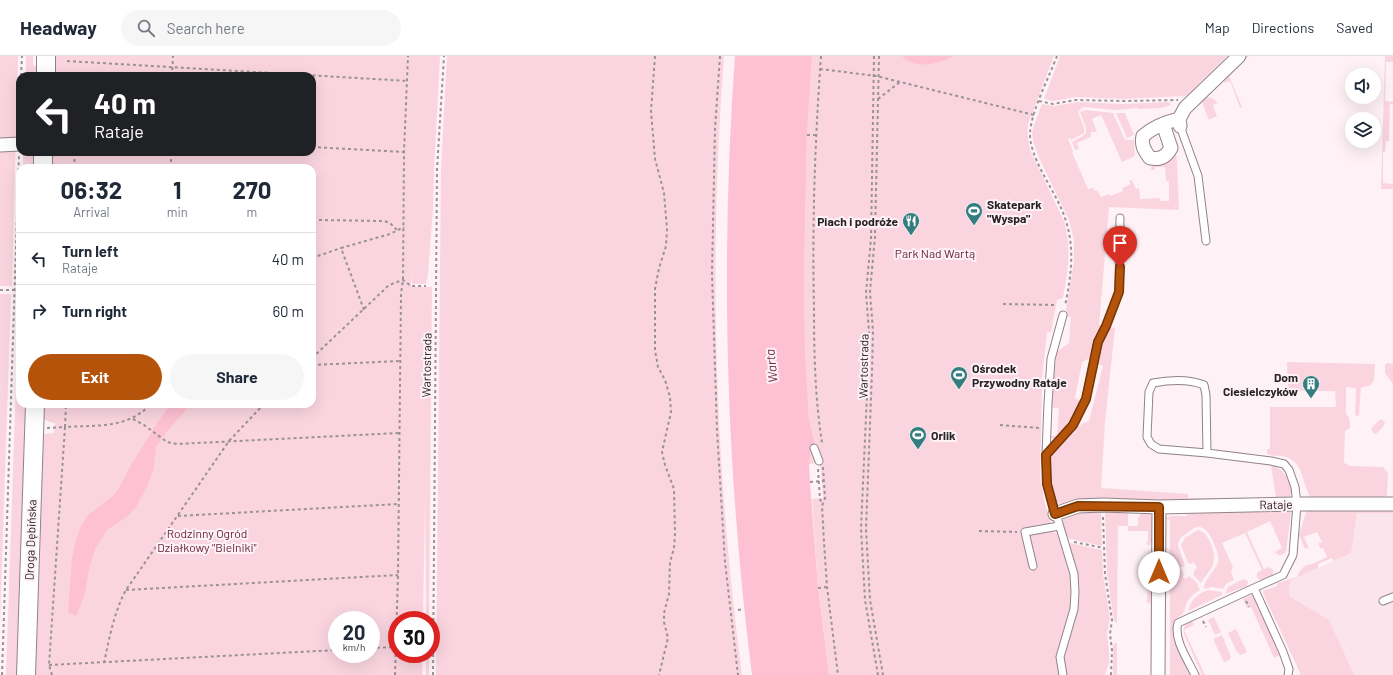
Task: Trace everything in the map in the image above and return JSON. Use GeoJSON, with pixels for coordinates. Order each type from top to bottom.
{"type":"FeatureCollection","features":[{"type":"Feature","properties":{"kind":"street"},"geometry":{"type":"LineString","coordinates":[[46,56],[46,72]]}},
{"type":"Feature","properties":{"kind":"street"},"geometry":{"type":"LineString","coordinates":[[1173,122],[1185,108],[1239,56]]}},
{"type":"Feature","properties":{"kind":"street"},"geometry":{"type":"LineString","coordinates":[[0,145],[16,144]]}},
{"type":"Feature","properties":{"kind":"street","name":"Droga Dębińska"},"geometry":{"type":"LineString","coordinates":[[26,675],[35,408]]}},
{"type":"Feature","properties":{"kind":"street","name":"Rataje"},"geometry":{"type":"LineString","coordinates":[[1057,520],[1078,506],[1103,505],[1159,507],[1297,504],[1393,504]]}},
{"type":"Feature","properties":{"kind":"street"},"geometry":{"type":"LineString","coordinates":[[1158,675],[1159,507]]}},
{"type":"Feature","properties":{"kind":"lane"},"geometry":{"type":"LineString","coordinates":[[1173,122],[1198,176],[1206,241]]}},
{"type":"Feature","properties":{"kind":"lane"},"geometry":{"type":"LineString","coordinates":[[1046,455],[1073,425],[1086,399],[1098,342],[1119,292],[1120,218]]}},
{"type":"Feature","properties":{"kind":"lane"},"geometry":{"type":"LineString","coordinates":[[1062,315],[1051,359],[1046,455],[1047,484],[1074,574],[1074,609],[1060,657],[1063,675]]}},
{"type":"Feature","properties":{"kind":"lane"},"geometry":{"type":"LineString","coordinates":[[1195,675],[1177,637],[1176,629],[1178,623],[1284,575],[1293,555],[1297,504],[1295,487],[1289,470],[1284,464],[1271,460],[1207,454],[1160,449],[1151,444],[1147,437],[1149,392],[1153,383],[1164,381],[1196,382],[1204,385],[1206,395],[1207,454]]}},
{"type":"Feature","properties":{"kind":"lane"},"geometry":{"type":"LineString","coordinates":[[814,448],[821,462]]}},
{"type":"Feature","properties":{"kind":"lane"},"geometry":{"type":"LineString","coordinates":[[1033,566],[1025,532],[1057,520]]}},
{"type":"Feature","properties":{"kind":"lane"},"geometry":{"type":"LineString","coordinates":[[1254,588],[1283,652],[1289,669],[1288,675]]}},
{"type":"Feature","properties":{"kind":"lane"},"geometry":{"type":"LineString","coordinates":[[1383,601],[1393,597]]}},
{"type":"Feature","properties":{"kind":"path"},"geometry":{"type":"LineString","coordinates":[[21,72],[22,56]]}},
{"type":"Feature","properties":{"kind":"path"},"geometry":{"type":"LineString","coordinates":[[172,72],[173,56]]}},
{"type":"Feature","properties":{"kind":"path"},"geometry":{"type":"LineString","coordinates":[[396,611],[401,294],[403,280],[404,152],[408,56]]}},
{"type":"Feature","properties":{"kind":"path","name":"Wartostrada"},"geometry":{"type":"LineString","coordinates":[[433,675],[437,169],[444,56]]}},
{"type":"Feature","properties":{"kind":"path"},"geometry":{"type":"LineString","coordinates":[[655,56],[651,111],[655,159],[664,193],[667,229],[666,246],[659,268],[655,289],[655,350],[658,367],[665,380],[670,397],[671,412],[662,452],[665,466],[674,488],[675,534],[674,548],[670,562],[668,594],[664,613],[664,622],[668,638],[659,675]]}},
{"type":"Feature","properties":{"kind":"path"},"geometry":{"type":"LineString","coordinates":[[720,56],[716,129],[712,274],[716,430],[725,562],[738,675]]}},
{"type":"Feature","properties":{"kind":"path"},"geometry":{"type":"LineString","coordinates":[[821,56],[814,208],[814,354],[822,446]]}},
{"type":"Feature","properties":{"kind":"path","name":"Wartostrada"},"geometry":{"type":"LineString","coordinates":[[874,56],[871,239],[866,293],[868,365],[861,528],[865,600],[878,675]]}},
{"type":"Feature","properties":{"kind":"path","name":"Wartostrada"},"geometry":{"type":"LineString","coordinates":[[878,56],[875,236],[870,292],[873,331],[866,535],[870,600],[884,675]]}},
{"type":"Feature","properties":{"kind":"path"},"geometry":{"type":"LineString","coordinates":[[1057,56],[1034,115],[1030,132],[1030,142],[1034,154],[1062,208],[1071,237],[1072,248],[1070,271],[1067,295],[1062,315]]}},
{"type":"Feature","properties":{"kind":"path"},"geometry":{"type":"LineString","coordinates":[[68,61],[256,72]]}},
{"type":"Feature","properties":{"kind":"path"},"geometry":{"type":"LineString","coordinates":[[820,69],[874,76],[1034,115]]}},
{"type":"Feature","properties":{"kind":"path"},"geometry":{"type":"LineString","coordinates":[[316,76],[408,81]]}},
{"type":"Feature","properties":{"kind":"path"},"geometry":{"type":"LineString","coordinates":[[878,99],[900,82]]}},
{"type":"Feature","properties":{"kind":"path"},"geometry":{"type":"LineString","coordinates":[[1039,101],[1053,104],[1076,100],[1123,101],[1195,99]]}},
{"type":"Feature","properties":{"kind":"path"},"geometry":{"type":"LineString","coordinates":[[807,135],[817,135]]}},
{"type":"Feature","properties":{"kind":"path"},"geometry":{"type":"LineString","coordinates":[[316,147],[404,152]]}},
{"type":"Feature","properties":{"kind":"path"},"geometry":{"type":"LineString","coordinates":[[319,220],[384,221],[390,223],[397,230]]}},
{"type":"Feature","properties":{"kind":"path"},"geometry":{"type":"LineString","coordinates":[[316,257],[390,234],[404,227]]}},
{"type":"Feature","properties":{"kind":"path"},"geometry":{"type":"LineString","coordinates":[[341,248],[364,310]]}},
{"type":"Feature","properties":{"kind":"path"},"geometry":{"type":"LineString","coordinates":[[2,675],[16,261]]}},
{"type":"Feature","properties":{"kind":"path"},"geometry":{"type":"LineString","coordinates":[[403,280],[411,286],[426,286]]}},
{"type":"Feature","properties":{"kind":"path"},"geometry":{"type":"LineString","coordinates":[[316,354],[388,286],[403,280]]}},
{"type":"Feature","properties":{"kind":"path"},"geometry":{"type":"LineString","coordinates":[[0,290],[15,290]]}},
{"type":"Feature","properties":{"kind":"path"},"geometry":{"type":"LineString","coordinates":[[1004,304],[1056,305]]}},
{"type":"Feature","properties":{"kind":"path"},"geometry":{"type":"LineString","coordinates":[[316,366],[400,361]]}},
{"type":"Feature","properties":{"kind":"path"},"geometry":{"type":"LineString","coordinates":[[997,386],[991,386],[991,383],[1002,384]]}},
{"type":"Feature","properties":{"kind":"path"},"geometry":{"type":"LineString","coordinates":[[52,675],[49,665],[66,408]]}},
{"type":"Feature","properties":{"kind":"path"},"geometry":{"type":"LineString","coordinates":[[34,428],[54,429],[123,422],[132,419],[147,408]]}},
{"type":"Feature","properties":{"kind":"path"},"geometry":{"type":"LineString","coordinates":[[104,663],[109,640],[122,598],[126,590],[229,441],[260,408]]}},
{"type":"Feature","properties":{"kind":"path"},"geometry":{"type":"LineString","coordinates":[[132,419],[144,425],[167,442],[177,444],[399,433]]}},
{"type":"Feature","properties":{"kind":"path"},"geometry":{"type":"LineString","coordinates":[[1000,425],[1041,428]]}},
{"type":"Feature","properties":{"kind":"path"},"geometry":{"type":"LineString","coordinates":[[821,462],[824,481],[824,498],[822,506]]}},
{"type":"Feature","properties":{"kind":"path"},"geometry":{"type":"LineString","coordinates":[[821,462],[818,463],[820,499],[822,506],[828,587],[838,675]]}},
{"type":"Feature","properties":{"kind":"path"},"geometry":{"type":"LineString","coordinates":[[810,482],[824,481]]}},
{"type":"Feature","properties":{"kind":"path"},"geometry":{"type":"LineString","coordinates":[[177,516],[398,504]]}},
{"type":"Feature","properties":{"kind":"path"},"geometry":{"type":"LineString","coordinates":[[1103,505],[1105,574],[1112,620],[1110,634],[1112,650],[1112,675]]}},
{"type":"Feature","properties":{"kind":"path"},"geometry":{"type":"LineString","coordinates":[[979,531],[1017,532]]}},
{"type":"Feature","properties":{"kind":"path"},"geometry":{"type":"LineString","coordinates":[[1074,542],[1104,548]]}},
{"type":"Feature","properties":{"kind":"path"},"geometry":{"type":"LineString","coordinates":[[126,590],[398,575]]}},
{"type":"Feature","properties":{"kind":"path"},"geometry":{"type":"LineString","coordinates":[[818,588],[828,587]]}},
{"type":"Feature","properties":{"kind":"path"},"geometry":{"type":"LineString","coordinates":[[1246,600],[1249,607]]}},
{"type":"Feature","properties":{"kind":"path"},"geometry":{"type":"LineString","coordinates":[[738,610],[744,609]]}},
{"type":"Feature","properties":{"kind":"path"},"geometry":{"type":"LineString","coordinates":[[1202,620],[1206,627]]}},
{"type":"Feature","properties":{"kind":"path"},"geometry":{"type":"LineString","coordinates":[[49,665],[328,651]]}},
{"type":"Feature","properties":{"kind":"path"},"geometry":{"type":"LineString","coordinates":[[395,663],[395,675]]}},
{"type":"Feature","properties":{"kind":"shaded area"},"geometry":{"type":"Polygon","coordinates":[[[1357,513],[1393,513],[1393,675],[1303,675],[1289,596],[1290,581],[1351,553],[1357,513]]]}},
{"type":"Feature","properties":{"kind":"green space"},"geometry":{"type":"Polygon","coordinates":[[[0,56],[18,56],[18,72],[16,72],[12,286],[0,286],[0,56]]]}},
{"type":"Feature","properties":{"kind":"green space"},"geometry":{"type":"Polygon","coordinates":[[[26,56],[33,56],[33,66],[36,66],[37,72],[26,72],[26,56]]]}},
{"type":"Feature","properties":{"kind":"green space","name":"Rodzinny Ogród Działkowy \"Bielniki\""},"geometry":{"type":"Polygon","coordinates":[[[51,56],[440,56],[433,210],[426,284],[412,284],[411,276],[411,287],[432,287],[429,611],[426,611],[425,497],[423,611],[388,611],[388,663],[423,663],[422,675],[31,675],[42,436],[45,434],[54,433],[55,423],[47,421],[43,417],[40,408],[316,408],[316,164],[48,164],[48,156],[316,156],[316,72],[51,72],[51,56]]]}},
{"type":"Feature","properties":{"kind":"green space"},"geometry":{"type":"Polygon","coordinates":[[[447,56],[724,56],[716,211],[717,366],[720,443],[726,521],[742,675],[436,675],[436,663],[440,663],[440,611],[437,611],[441,169],[447,56]]]}},
{"type":"Feature","properties":{"kind":"green space","name":"Park Nad Wartą"},"geometry":{"type":"Polygon","coordinates":[[[812,56],[1054,56],[1028,124],[1028,141],[1031,152],[1064,221],[1069,250],[1068,269],[1063,298],[1057,300],[1051,332],[1047,332],[1042,379],[1040,476],[1045,504],[1054,533],[1057,532],[1071,574],[1072,600],[1061,675],[829,675],[818,588],[812,499],[823,498],[820,463],[809,464],[811,448],[816,446],[809,419],[805,348],[804,277],[807,135],[812,56]]]}},
{"type":"Feature","properties":{"kind":"green space"},"geometry":{"type":"Polygon","coordinates":[[[1060,56],[1227,56],[1185,96],[1123,99],[1076,97],[1053,101],[1044,99],[1060,56]]]}},
{"type":"Feature","properties":{"kind":"green space"},"geometry":{"type":"Polygon","coordinates":[[[1246,56],[1249,56],[1229,76],[1242,107],[1240,108],[1230,81],[1224,83],[1226,76],[1246,56]]]}},
{"type":"Feature","properties":{"kind":"green space"},"geometry":{"type":"Polygon","coordinates":[[[1385,56],[1393,56],[1393,62],[1386,62],[1385,101],[1393,102],[1393,104],[1390,104],[1389,141],[1386,141],[1385,152],[1383,152],[1383,183],[1393,184],[1393,189],[1381,189],[1385,56]]]}},
{"type":"Feature","properties":{"kind":"green space"},"geometry":{"type":"Polygon","coordinates":[[[1207,97],[1214,99],[1218,103],[1213,105],[1217,116],[1209,120],[1201,100],[1207,97]]]}},
{"type":"Feature","properties":{"kind":"green space"},"geometry":{"type":"Polygon","coordinates":[[[1078,102],[1123,104],[1169,102],[1171,105],[1161,108],[1115,110],[1083,107],[1078,112],[1084,128],[1084,133],[1071,140],[1070,138],[1068,139],[1088,189],[1093,188],[1095,191],[1097,190],[1101,197],[1109,194],[1110,196],[1123,191],[1122,188],[1131,184],[1129,181],[1132,180],[1136,189],[1139,188],[1140,199],[1160,198],[1160,201],[1169,201],[1169,181],[1166,181],[1165,167],[1155,167],[1155,170],[1151,170],[1152,162],[1160,162],[1170,125],[1175,128],[1172,129],[1177,161],[1179,210],[1109,207],[1099,325],[1103,326],[1092,357],[1082,362],[1075,398],[1081,401],[1082,404],[1071,422],[1056,439],[1053,439],[1050,436],[1057,436],[1059,408],[1051,408],[1056,356],[1058,351],[1069,343],[1071,317],[1065,316],[1074,261],[1074,240],[1069,220],[1039,158],[1032,133],[1042,104],[1054,106],[1078,102]]]}},
{"type":"Feature","properties":{"kind":"green space"},"geometry":{"type":"Polygon","coordinates":[[[1086,110],[1113,113],[1125,140],[1134,140],[1135,156],[1122,162],[1101,115],[1092,119],[1097,132],[1091,132],[1091,137],[1077,143],[1079,149],[1075,150],[1072,142],[1083,136],[1086,132],[1080,112],[1086,110]]]}},
{"type":"Feature","properties":{"kind":"green space"},"geometry":{"type":"Polygon","coordinates":[[[1116,113],[1125,113],[1134,135],[1127,138],[1116,113]]]}},
{"type":"Feature","properties":{"kind":"green space"},"geometry":{"type":"Polygon","coordinates":[[[23,156],[38,156],[38,164],[23,164],[23,156]]]}},
{"type":"Feature","properties":{"kind":"green space"},"geometry":{"type":"Polygon","coordinates":[[[0,294],[11,294],[0,623],[0,294]]]}},
{"type":"Feature","properties":{"kind":"green space"},"geometry":{"type":"Polygon","coordinates":[[[1110,327],[1115,328],[1105,422],[1101,488],[1188,494],[1188,498],[1276,498],[1271,465],[1280,470],[1288,478],[1291,488],[1289,499],[1065,504],[1060,504],[1057,502],[1051,486],[1050,458],[1055,449],[1068,434],[1089,421],[1103,366],[1095,363],[1099,348],[1110,327]]]}},
{"type":"Feature","properties":{"kind":"green space"},"geometry":{"type":"Polygon","coordinates":[[[1287,362],[1375,364],[1374,380],[1371,385],[1361,388],[1358,416],[1355,414],[1356,388],[1346,387],[1346,414],[1349,418],[1350,428],[1345,431],[1344,463],[1349,466],[1383,467],[1388,473],[1387,495],[1383,499],[1312,499],[1306,489],[1301,471],[1294,462],[1286,457],[1267,454],[1267,449],[1270,449],[1270,407],[1336,407],[1335,391],[1288,391],[1287,362]]]}},
{"type":"Feature","properties":{"kind":"green space"},"geometry":{"type":"Polygon","coordinates":[[[1387,363],[1393,364],[1393,384],[1385,373],[1385,365],[1387,363]]]}},
{"type":"Feature","properties":{"kind":"green space"},"geometry":{"type":"Polygon","coordinates":[[[16,383],[16,408],[30,408],[21,675],[6,675],[16,383]]]}},
{"type":"Feature","properties":{"kind":"green space"},"geometry":{"type":"Polygon","coordinates":[[[1382,419],[1385,423],[1383,427],[1374,434],[1371,429],[1382,419]]]}},
{"type":"Feature","properties":{"kind":"green space"},"geometry":{"type":"Polygon","coordinates":[[[1393,506],[1393,513],[1357,513],[1351,553],[1333,561],[1332,558],[1318,564],[1318,568],[1290,581],[1289,596],[1329,620],[1354,675],[1301,675],[1263,591],[1277,586],[1278,583],[1297,577],[1305,566],[1327,557],[1323,548],[1321,549],[1318,543],[1322,542],[1317,532],[1304,537],[1309,548],[1305,549],[1299,535],[1306,512],[1308,510],[1393,506]]]}},
{"type":"Feature","properties":{"kind":"green space"},"geometry":{"type":"Polygon","coordinates":[[[1101,510],[1102,546],[1066,538],[1061,524],[1069,513],[1101,510]]]}},
{"type":"Feature","properties":{"kind":"green space"},"geometry":{"type":"Polygon","coordinates":[[[1105,510],[1128,511],[1128,526],[1118,526],[1117,623],[1114,621],[1107,574],[1105,510]]]}},
{"type":"Feature","properties":{"kind":"green space"},"geometry":{"type":"Polygon","coordinates":[[[1290,510],[1291,513],[1286,552],[1282,555],[1278,555],[1275,552],[1282,548],[1270,521],[1247,532],[1264,569],[1269,567],[1273,570],[1273,575],[1265,579],[1260,580],[1257,578],[1257,573],[1262,570],[1245,533],[1222,543],[1233,567],[1231,572],[1234,580],[1226,584],[1223,589],[1212,587],[1204,589],[1205,584],[1218,560],[1214,543],[1209,534],[1200,527],[1196,527],[1180,539],[1178,546],[1185,565],[1179,569],[1182,570],[1184,575],[1183,577],[1185,579],[1189,576],[1197,583],[1200,590],[1193,594],[1188,601],[1184,612],[1175,621],[1173,628],[1175,642],[1190,675],[1170,675],[1170,520],[1166,518],[1170,516],[1187,516],[1187,512],[1290,510]]]}},
{"type":"Feature","properties":{"kind":"green space"},"geometry":{"type":"Polygon","coordinates":[[[1142,512],[1149,512],[1152,517],[1152,542],[1149,546],[1146,543],[1148,541],[1148,531],[1128,531],[1128,526],[1138,526],[1138,518],[1142,512]]]}},
{"type":"Feature","properties":{"kind":"green space"},"geometry":{"type":"Polygon","coordinates":[[[1198,530],[1204,533],[1207,537],[1213,549],[1214,557],[1211,569],[1201,583],[1193,575],[1195,569],[1197,568],[1194,562],[1191,564],[1188,563],[1181,545],[1185,538],[1198,530]]]}},
{"type":"Feature","properties":{"kind":"green space"},"geometry":{"type":"Polygon","coordinates":[[[1070,543],[1102,550],[1103,574],[1110,618],[1107,634],[1109,663],[1105,675],[1065,675],[1063,657],[1076,610],[1068,544],[1070,543]]]}},
{"type":"Feature","properties":{"kind":"green space"},"geometry":{"type":"Polygon","coordinates":[[[1148,551],[1152,555],[1152,572],[1149,575],[1146,572],[1148,551]]]}},
{"type":"Feature","properties":{"kind":"green space"},"geometry":{"type":"Polygon","coordinates":[[[1243,579],[1248,581],[1247,586],[1225,594],[1228,587],[1243,579]]]}},
{"type":"Feature","properties":{"kind":"green space"},"geometry":{"type":"Polygon","coordinates":[[[1148,580],[1152,584],[1152,601],[1149,604],[1146,601],[1148,580]]]}},
{"type":"Feature","properties":{"kind":"green space"},"geometry":{"type":"Polygon","coordinates":[[[1208,590],[1222,592],[1222,595],[1188,611],[1195,598],[1208,590]]]}},
{"type":"Feature","properties":{"kind":"green space"},"geometry":{"type":"Polygon","coordinates":[[[1253,594],[1281,653],[1274,658],[1251,607],[1247,608],[1243,599],[1253,594]]]}},
{"type":"Feature","properties":{"kind":"green space"},"geometry":{"type":"Polygon","coordinates":[[[1214,617],[1221,632],[1215,635],[1208,620],[1214,617]]]}},
{"type":"Feature","properties":{"kind":"green space"},"geometry":{"type":"Polygon","coordinates":[[[1192,620],[1194,625],[1184,630],[1185,626],[1192,620]]]}},
{"type":"Feature","properties":{"kind":"green space"},"geometry":{"type":"Polygon","coordinates":[[[1236,629],[1247,652],[1241,655],[1237,652],[1228,633],[1236,629]]]}},
{"type":"Feature","properties":{"kind":"green space"},"geometry":{"type":"Polygon","coordinates":[[[1184,630],[1205,675],[1202,675],[1184,634],[1184,630]]]}},
{"type":"Feature","properties":{"kind":"green space"},"geometry":{"type":"Polygon","coordinates":[[[1222,635],[1231,657],[1229,660],[1224,662],[1213,639],[1222,635]]]}},
{"type":"Feature","properties":{"kind":"green space"},"geometry":{"type":"Polygon","coordinates":[[[1117,642],[1117,675],[1113,675],[1113,645],[1117,642]]]}},
{"type":"Feature","properties":{"kind":"green space"},"geometry":{"type":"Polygon","coordinates":[[[426,663],[429,663],[429,675],[426,675],[426,663]]]}},
{"type":"Feature","properties":{"kind":"water","name":"Warta"},"geometry":{"type":"Polygon","coordinates":[[[735,56],[812,56],[807,135],[804,277],[805,348],[809,419],[816,447],[811,449],[809,464],[810,482],[818,588],[829,675],[752,675],[736,521],[728,366],[728,211],[730,133],[735,56]]]}},
{"type":"Feature","properties":{"kind":"water"},"geometry":{"type":"Polygon","coordinates":[[[902,56],[953,56],[934,63],[920,64],[913,63],[902,56]]]}},
{"type":"Feature","properties":{"kind":"water"},"geometry":{"type":"Polygon","coordinates":[[[168,408],[188,408],[156,447],[153,471],[136,507],[128,516],[107,530],[95,549],[89,569],[85,594],[76,616],[68,613],[72,558],[76,539],[81,526],[88,515],[114,495],[118,490],[131,465],[168,408]]]}},
{"type":"Feature","properties":{"kind":"place","name":"Skatepark \"Wyspa\""},"geometry":{"type":"Point","coordinates":[974,226]}},
{"type":"Feature","properties":{"kind":"place","name":"Piach i podróże"},"geometry":{"type":"Point","coordinates":[911,236]}},
{"type":"Feature","properties":{"kind":"place","name":"Ośrodek Przywodny Rataje"},"geometry":{"type":"Point","coordinates":[959,390]}},
{"type":"Feature","properties":{"kind":"place","name":"Dom Ciesielczyków"},"geometry":{"type":"Point","coordinates":[1311,399]}},
{"type":"Feature","properties":{"kind":"place","name":"Orlik"},"geometry":{"type":"Point","coordinates":[918,450]}},
{"type":"Feature","properties":{"kind":"route"},"geometry":{"type":"LineString","coordinates":[[1120,267],[1119,292],[1098,342],[1086,399],[1073,425],[1046,455],[1047,484],[1055,514],[1078,506],[1103,505],[1159,507],[1159,572]]}}]}
